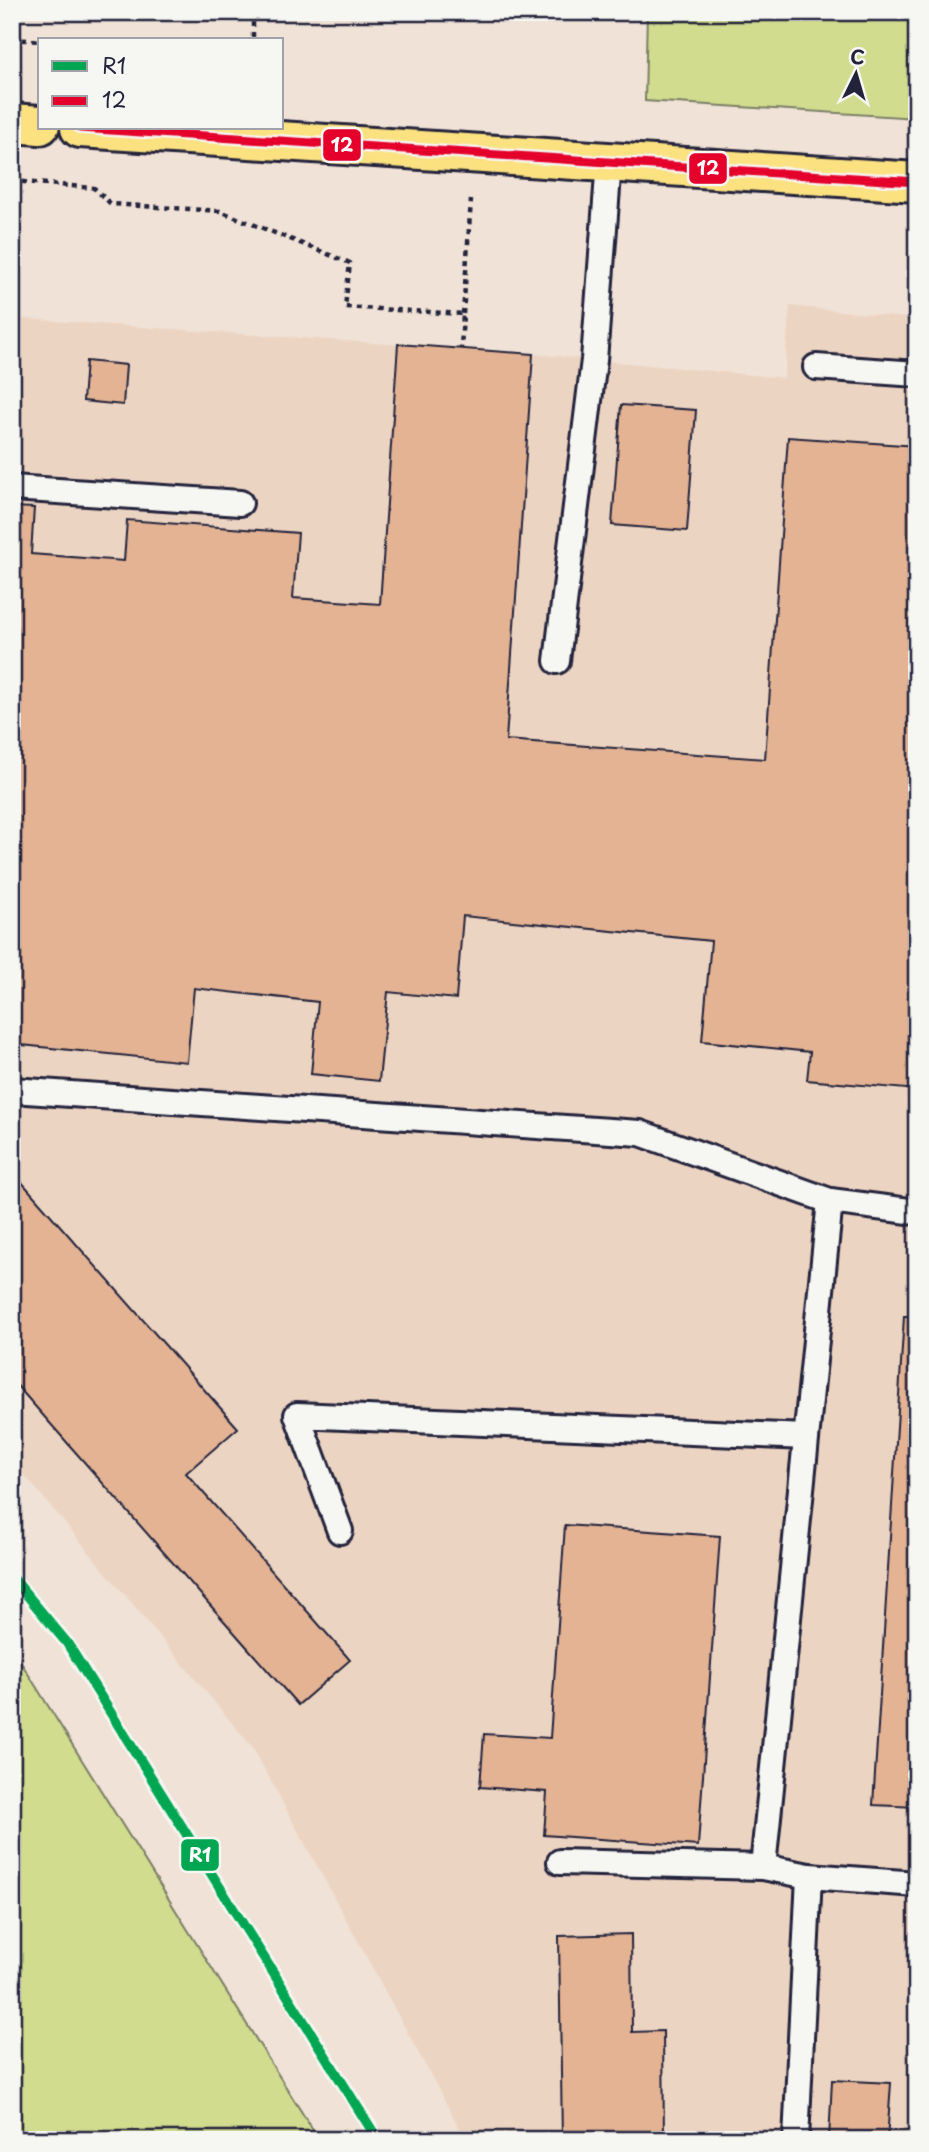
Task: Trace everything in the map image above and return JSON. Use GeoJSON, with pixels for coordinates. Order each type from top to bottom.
{"type":"FeatureCollection","features":[{"type":"Feature","properties":{"kind":"main road"},"geometry":{"type":"LineString","coordinates":[[12,123],[38,125]]}},
{"type":"Feature","properties":{"kind":"main road"},"geometry":{"type":"LineString","coordinates":[[111,130],[917,183]]}},
{"type":"Feature","properties":{"kind":"lane"},"geometry":{"type":"LineString","coordinates":[[557,661],[594,360],[610,162]]}},
{"type":"Feature","properties":{"kind":"lane"},"geometry":{"type":"LineString","coordinates":[[816,367],[917,374]]}},
{"type":"Feature","properties":{"kind":"lane"},"geometry":{"type":"LineString","coordinates":[[12,488],[240,503]]}},
{"type":"Feature","properties":{"kind":"lane"},"geometry":{"type":"LineString","coordinates":[[12,1090],[640,1133],[830,1201],[917,1212]]}},
{"type":"Feature","properties":{"kind":"lane"},"geometry":{"type":"LineString","coordinates":[[763,1867],[830,1201]]}},
{"type":"Feature","properties":{"kind":"lane"},"geometry":{"type":"LineString","coordinates":[[340,1531],[297,1415],[806,1437]]}},
{"type":"Feature","properties":{"kind":"lane"},"geometry":{"type":"LineString","coordinates":[[560,1862],[763,1867],[809,1876],[917,1884]]}},
{"type":"Feature","properties":{"kind":"lane"},"geometry":{"type":"LineString","coordinates":[[796,2140],[809,1876]]}},
{"type":"Feature","properties":{"kind":"path"},"geometry":{"type":"LineString","coordinates":[[253,12],[253,38]]}},
{"type":"Feature","properties":{"kind":"path"},"geometry":{"type":"LineString","coordinates":[[12,40],[38,41]]}},
{"type":"Feature","properties":{"kind":"path"},"geometry":{"type":"LineString","coordinates":[[12,181],[94,188],[111,204],[220,211],[350,263],[345,307],[463,314],[461,349]]}},
{"type":"Feature","properties":{"kind":"shaded area"},"geometry":{"type":"Polygon","coordinates":[[[790,306],[917,319],[917,2140],[466,2140],[253,1748],[12,1460],[12,318],[533,354],[784,378],[790,306]]]}},
{"type":"Feature","properties":{"kind":"green space"},"geometry":{"type":"Polygon","coordinates":[[[647,12],[917,12],[917,118],[645,101],[647,12]]]}},
{"type":"Feature","properties":{"kind":"green space"},"geometry":{"type":"Polygon","coordinates":[[[12,1648],[314,2132],[317,2140],[12,2140],[12,1648]]]}},
{"type":"Feature","properties":{"kind":"building"},"geometry":{"type":"Polygon","coordinates":[[[398,344],[533,354],[506,740],[765,759],[788,437],[917,446],[917,1090],[807,1080],[810,1052],[702,1041],[711,941],[463,916],[456,999],[388,992],[379,1081],[311,1074],[318,1002],[194,988],[187,1062],[12,1044],[12,507],[34,508],[31,554],[124,561],[127,520],[298,533],[293,598],[380,604],[398,344]]]}},
{"type":"Feature","properties":{"kind":"building"},"geometry":{"type":"Polygon","coordinates":[[[86,361],[126,365],[123,405],[83,401],[86,361]]]}},
{"type":"Feature","properties":{"kind":"building"},"geometry":{"type":"Polygon","coordinates":[[[621,405],[696,410],[687,531],[612,525],[621,405]]]}},
{"type":"Feature","properties":{"kind":"building"},"geometry":{"type":"Polygon","coordinates":[[[12,1171],[238,1428],[186,1473],[350,1660],[298,1705],[12,1380],[12,1171]]]}},
{"type":"Feature","properties":{"kind":"building"},"geometry":{"type":"Polygon","coordinates":[[[904,1316],[917,1316],[917,1807],[873,1805],[904,1316]]]}},
{"type":"Feature","properties":{"kind":"building"},"geometry":{"type":"Polygon","coordinates":[[[565,1525],[720,1536],[698,1846],[544,1835],[547,1792],[480,1787],[484,1734],[550,1738],[565,1525]]]}},
{"type":"Feature","properties":{"kind":"building"},"geometry":{"type":"Polygon","coordinates":[[[631,1934],[632,2032],[663,2031],[664,2140],[562,2140],[559,1936],[631,1934]]]}},
{"type":"Feature","properties":{"kind":"building"},"geometry":{"type":"Polygon","coordinates":[[[832,2080],[891,2083],[887,2140],[829,2140],[832,2080]]]}},
{"type":"Feature","properties":{"kind":"transit line","name":"12"},"geometry":{"type":"LineString","coordinates":[[111,130],[917,182]]}},
{"type":"Feature","properties":{"kind":"transit line","name":"R1"},"geometry":{"type":"LineString","coordinates":[[12,1577],[67,1643],[378,2140]]}}]}
